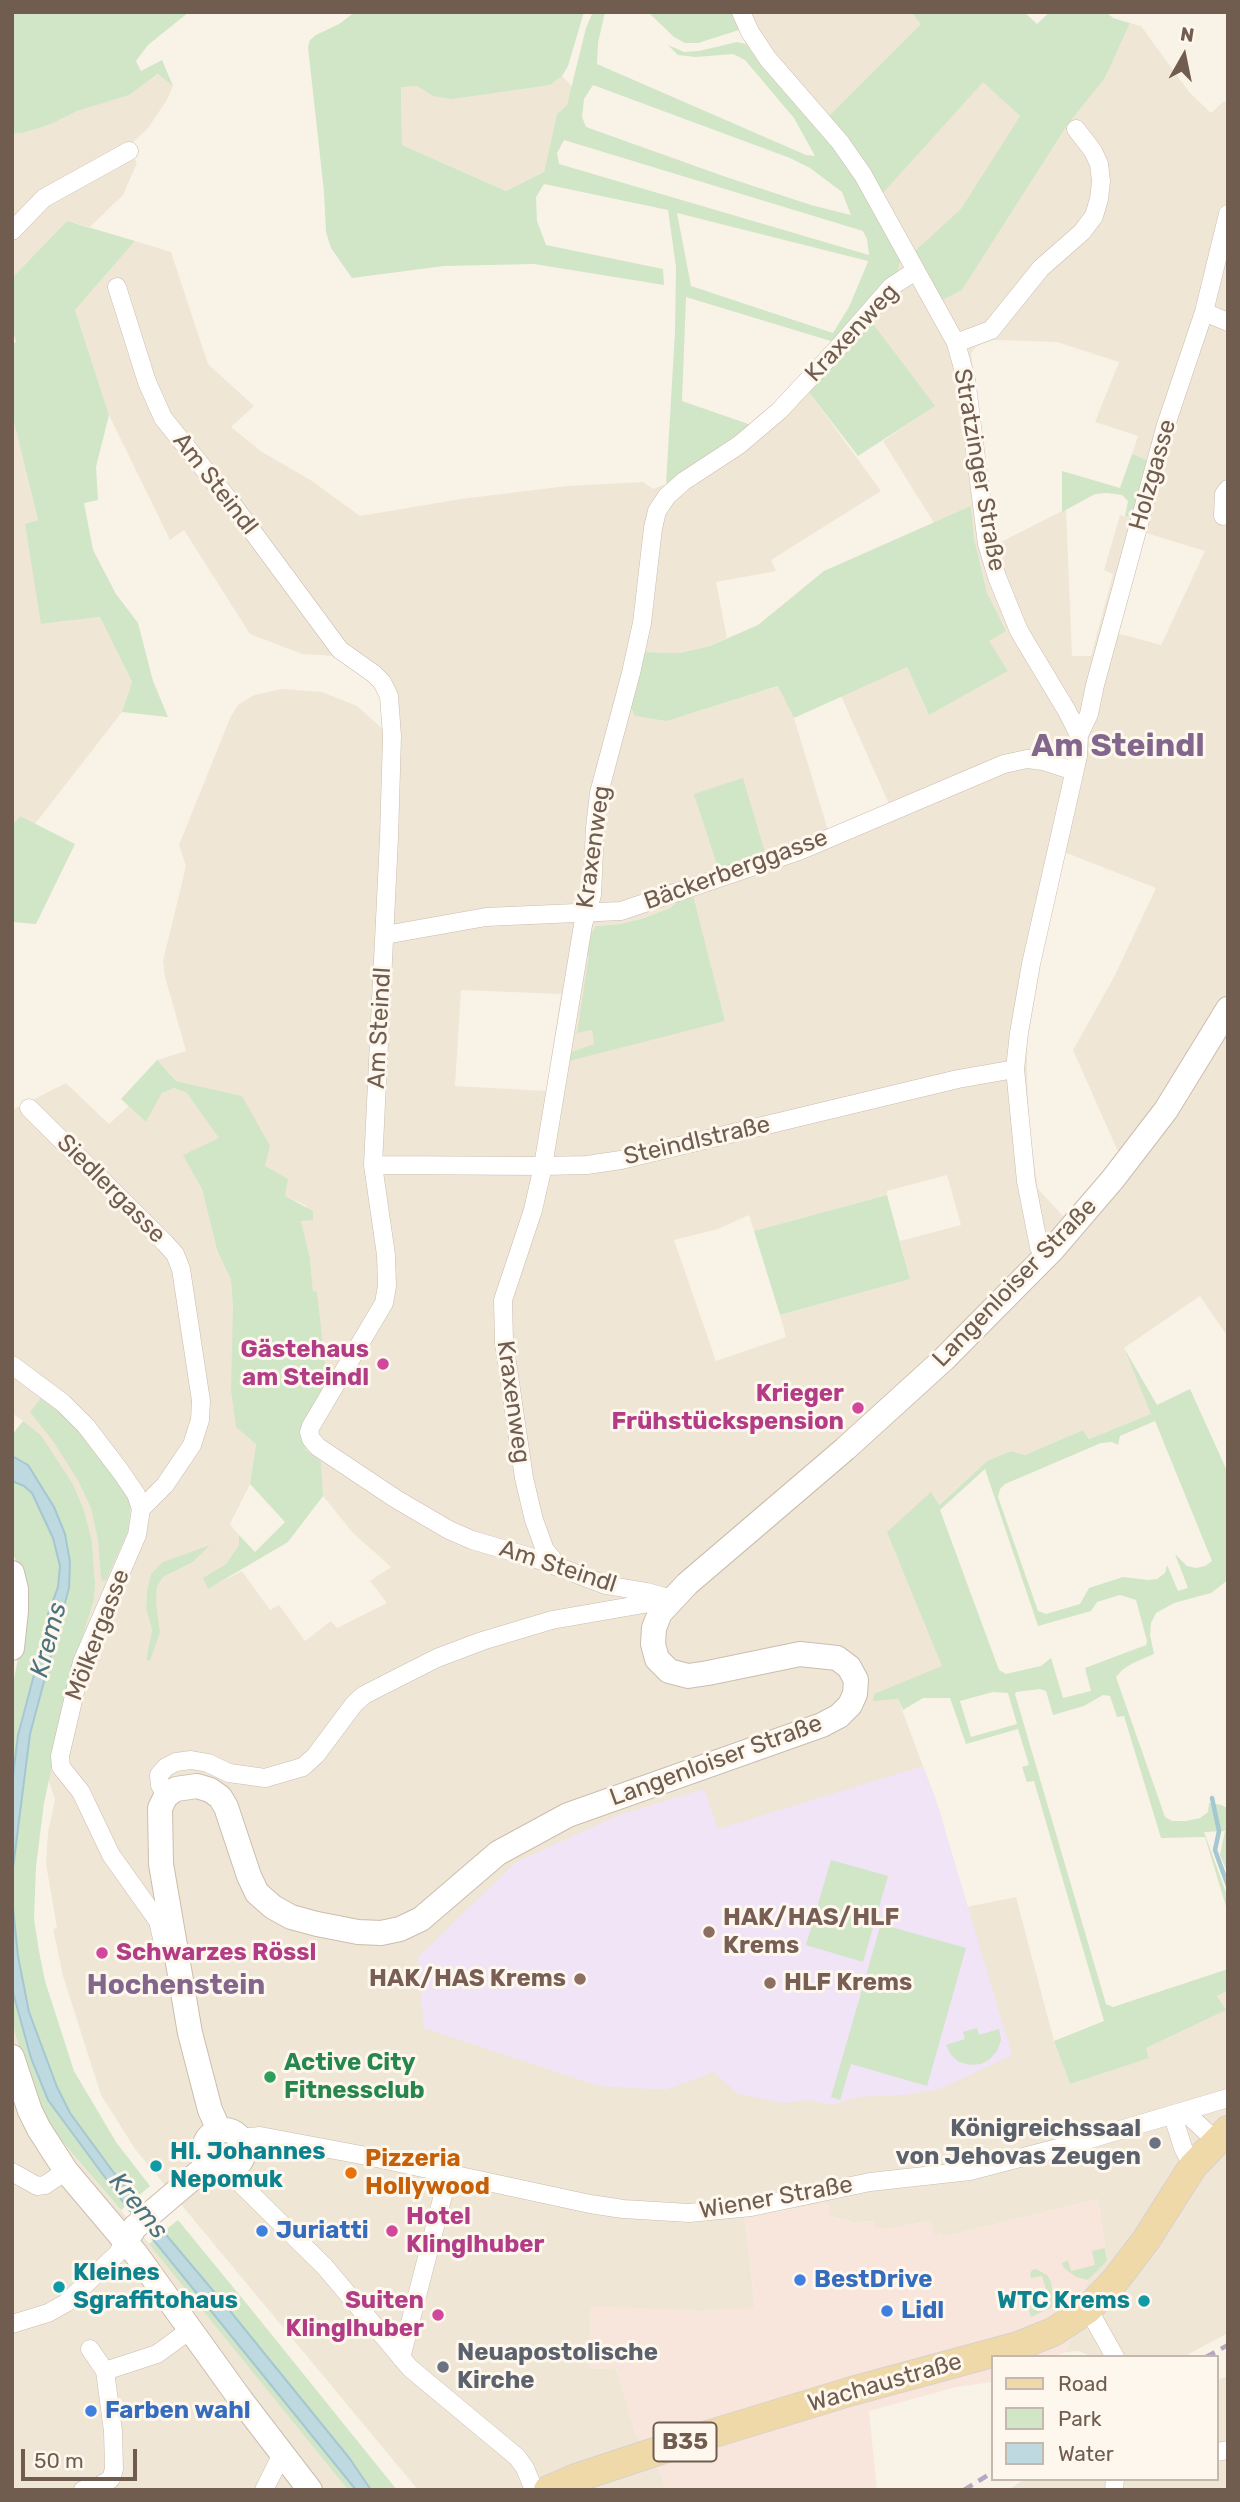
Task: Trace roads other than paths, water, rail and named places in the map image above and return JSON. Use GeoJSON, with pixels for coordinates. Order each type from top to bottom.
{"type":"FeatureCollection","features":[{"type":"Feature","properties":{"kind":"main road","name":"Wachaustraße"},"geometry":{"type":"LineString","coordinates":[[548,2490],[620,2463],[737,2426],[1018,2346],[1053,2332],[1088,2309],[1132,2260],[1192,2166],[1222,2135]]}},
{"type":"Feature","properties":{"kind":"street","name":"Stratzinger Straße"},"geometry":{"type":"LineString","coordinates":[[741,12],[750,32],[768,59],[840,142],[863,175],[956,343],[967,379],[987,544],[997,577],[1019,631],[1079,735]]}},
{"type":"Feature","properties":{"kind":"street"},"geometry":{"type":"LineString","coordinates":[[956,343],[992,330],[1041,268],[1082,232],[1094,216],[1101,181],[1099,164],[1093,151],[1076,129]]}},
{"type":"Feature","properties":{"kind":"street"},"geometry":{"type":"LineString","coordinates":[[12,231],[44,198],[129,150]]}},
{"type":"Feature","properties":{"kind":"street","name":"Holzgasse"},"geometry":{"type":"LineString","coordinates":[[1079,735],[1089,714],[1166,425],[1204,312],[1228,214]]}},
{"type":"Feature","properties":{"kind":"street","name":"Kraxenweg"},"geometry":{"type":"LineString","coordinates":[[559,1567],[545,1550],[534,1520],[524,1478],[502,1318],[503,1300],[508,1278],[534,1210],[543,1166],[583,925],[592,895],[594,828],[599,793],[642,623],[657,511],[667,496],[684,481],[739,445],[779,411],[891,287],[915,271]]}},
{"type":"Feature","properties":{"kind":"street","name":"Am Steindl"},"geometry":{"type":"LineString","coordinates":[[117,287],[146,383],[163,418],[233,505],[340,650],[374,674],[382,682],[389,696],[392,736],[373,1164],[386,1255],[387,1286],[384,1303],[309,1432],[311,1440],[396,1499],[449,1530],[606,1585],[671,1599]]}},
{"type":"Feature","properties":{"kind":"street"},"geometry":{"type":"LineString","coordinates":[[1204,312],[1228,323]]}},
{"type":"Feature","properties":{"kind":"street"},"geometry":{"type":"LineString","coordinates":[[1223,516],[1224,494],[1228,489]]}},
{"type":"Feature","properties":{"kind":"street"},"geometry":{"type":"LineString","coordinates":[[1045,1257],[1039,1247],[1026,1181],[1015,1069],[1018,1033],[1031,964],[1078,756],[1079,735]]}},
{"type":"Feature","properties":{"kind":"street","name":"Bäckerberggasse"},"geometry":{"type":"LineString","coordinates":[[385,935],[486,917],[621,911],[799,851],[1004,764],[1027,759],[1044,761],[1074,771]]}},
{"type":"Feature","properties":{"kind":"street","name":"Langenloiser Straße"},"geometry":{"type":"LineString","coordinates":[[166,1796],[176,1789],[197,1786],[220,1797],[257,1893],[272,1907],[304,1920],[358,1932],[381,1933],[400,1929],[421,1919],[498,1853],[568,1815],[822,1725],[839,1716],[850,1705],[855,1694],[856,1680],[849,1667],[837,1658],[800,1654],[688,1676],[669,1671],[657,1659],[653,1644],[654,1628],[660,1613],[671,1599],[845,1449],[944,1359],[1045,1257],[1166,1110],[1228,1009]]}},
{"type":"Feature","properties":{"kind":"street","name":"Steindlstraße"},"geometry":{"type":"LineString","coordinates":[[373,1164],[543,1166],[587,1165],[621,1160],[958,1079],[1015,1069]]}},
{"type":"Feature","properties":{"kind":"street","name":"Siedlergasse"},"geometry":{"type":"LineString","coordinates":[[29,1108],[165,1242],[181,1269],[201,1401],[200,1420],[192,1445],[165,1485],[141,1509]]}},
{"type":"Feature","properties":{"kind":"street"},"geometry":{"type":"LineString","coordinates":[[12,1365],[63,1403],[86,1426],[129,1483],[141,1509]]}},
{"type":"Feature","properties":{"kind":"street","name":"Mölkergasse"},"geometry":{"type":"LineString","coordinates":[[141,1509],[137,1535],[82,1662],[60,1756],[61,1767],[81,1791],[111,1855],[158,1921],[174,1990],[186,2008]]}},
{"type":"Feature","properties":{"kind":"street"},"geometry":{"type":"LineString","coordinates":[[12,1573],[16,1590],[16,1611],[12,1648]]}},
{"type":"Feature","properties":{"kind":"street"},"geometry":{"type":"LineString","coordinates":[[12,2324],[48,2313],[65,2303],[117,2254],[130,2234],[172,2195],[221,2166],[238,2164],[244,2152],[210,2110],[186,2008],[161,1864],[160,1808],[166,1796],[160,1785],[159,1775],[166,1767],[176,1762],[191,1760],[208,1763],[229,1773],[265,1778],[303,1767],[316,1755],[354,1704],[364,1695],[437,1658],[552,1620],[671,1599]]}},
{"type":"Feature","properties":{"kind":"street"},"geometry":{"type":"LineString","coordinates":[[12,2057],[30,2111],[66,2171],[130,2234],[190,2330],[310,2490]]}},
{"type":"Feature","properties":{"kind":"street","name":"Wiener Straße"},"geometry":{"type":"LineString","coordinates":[[230,2134],[260,2136],[449,2172],[558,2198],[623,2209],[689,2213],[727,2211],[846,2185],[970,2171],[1228,2098]]}},
{"type":"Feature","properties":{"kind":"street"},"geometry":{"type":"LineString","coordinates":[[1179,2114],[1222,2135]]}},
{"type":"Feature","properties":{"kind":"street"},"geometry":{"type":"LineString","coordinates":[[1179,2114],[1183,2148],[1192,2166]]}},
{"type":"Feature","properties":{"kind":"street"},"geometry":{"type":"LineString","coordinates":[[230,2134],[212,2133],[204,2146],[204,2153],[241,2184],[325,2267],[410,2368],[517,2457],[534,2490]]}},
{"type":"Feature","properties":{"kind":"street"},"geometry":{"type":"LineString","coordinates":[[12,2172],[37,2186],[44,2185],[66,2171]]}},
{"type":"Feature","properties":{"kind":"street"},"geometry":{"type":"LineString","coordinates":[[401,2358],[449,2172]]}},
{"type":"Feature","properties":{"kind":"street"},"geometry":{"type":"LineString","coordinates":[[1088,2309],[1114,2355]]}},
{"type":"Feature","properties":{"kind":"street"},"geometry":{"type":"LineString","coordinates":[[106,2371],[157,2354],[190,2330]]}},
{"type":"Feature","properties":{"kind":"street"},"geometry":{"type":"LineString","coordinates":[[83,2490],[99,2486],[111,2479],[114,2469],[106,2371],[90,2349]]}},
{"type":"Feature","properties":{"kind":"street"},"geometry":{"type":"LineString","coordinates":[[264,2490],[282,2454]]}},
{"type":"Feature","properties":{"kind":"water","name":"Krems"},"geometry":{"type":"Polygon","coordinates":[[[12,1456],[28,1465],[54,1507],[65,1534],[70,1562],[69,1588],[30,1734],[12,1876],[12,1784],[18,1735],[48,1614],[58,1587],[60,1566],[53,1538],[32,1493],[12,1481],[12,1456]]]}},
{"type":"Feature","properties":{"kind":"water","name":"Krems"},"geometry":{"type":"Polygon","coordinates":[[[12,1898],[18,1956],[29,2012],[57,2087],[70,2113],[114,2173],[226,2306],[350,2459],[371,2490],[356,2490],[126,2206],[48,2100],[31,2058],[12,1989],[12,1898]]]}},
{"type":"Feature","properties":{"kind":"waterway"},"geometry":{"type":"LineString","coordinates":[[1212,1798],[1219,1831],[1215,1850],[1228,1886]]}},
{"type":"Feature","properties":{"kind":"railway"},"geometry":{"type":"LineString","coordinates":[[1210,2355],[1228,2345]]}},
{"type":"Feature","properties":{"kind":"railway"},"geometry":{"type":"LineString","coordinates":[[964,2490],[992,2473]]}},
{"type":"Feature","properties":{"kind":"place","name":"Gästehaus am Steindl"},"geometry":{"type":"Point","coordinates":[383,1364]}},
{"type":"Feature","properties":{"kind":"place","name":"Krieger Frühstückspension"},"geometry":{"type":"Point","coordinates":[858,1408]}},
{"type":"Feature","properties":{"kind":"place","name":"HAK/HAS/HLF Krems"},"geometry":{"type":"Point","coordinates":[709,1932]}},
{"type":"Feature","properties":{"kind":"place","name":"Schwarzes Rössl"},"geometry":{"type":"Point","coordinates":[102,1953]}},
{"type":"Feature","properties":{"kind":"place","name":"HAK/HAS Krems"},"geometry":{"type":"Point","coordinates":[580,1979]}},
{"type":"Feature","properties":{"kind":"place","name":"HLF Krems"},"geometry":{"type":"Point","coordinates":[770,1983]}},
{"type":"Feature","properties":{"kind":"place","name":"Active City Fitnessclub"},"geometry":{"type":"Point","coordinates":[270,2077]}},
{"type":"Feature","properties":{"kind":"place","name":"Königreichssaal von Jehovas Zeugen"},"geometry":{"type":"Point","coordinates":[1155,2143]}},
{"type":"Feature","properties":{"kind":"place","name":"Hl. Johannes Nepomuk"},"geometry":{"type":"Point","coordinates":[156,2166]}},
{"type":"Feature","properties":{"kind":"place","name":"Pizzeria Hollywood"},"geometry":{"type":"Point","coordinates":[351,2173]}},
{"type":"Feature","properties":{"kind":"place","name":"Juriatti"},"geometry":{"type":"Point","coordinates":[262,2231]}},
{"type":"Feature","properties":{"kind":"place","name":"Hotel Klinglhuber"},"geometry":{"type":"Point","coordinates":[392,2231]}},
{"type":"Feature","properties":{"kind":"place","name":"BestDrive"},"geometry":{"type":"Point","coordinates":[800,2280]}},
{"type":"Feature","properties":{"kind":"place","name":"Kleines Sgraffitohaus"},"geometry":{"type":"Point","coordinates":[59,2287]}},
{"type":"Feature","properties":{"kind":"place","name":"WTC Krems"},"geometry":{"type":"Point","coordinates":[1144,2301]}},
{"type":"Feature","properties":{"kind":"place","name":"Lidl"},"geometry":{"type":"Point","coordinates":[887,2311]}},
{"type":"Feature","properties":{"kind":"place","name":"Suiten Klinglhuber"},"geometry":{"type":"Point","coordinates":[438,2315]}},
{"type":"Feature","properties":{"kind":"place","name":"Neuapostolische Kirche"},"geometry":{"type":"Point","coordinates":[443,2367]}},
{"type":"Feature","properties":{"kind":"place","name":"Farben wahl"},"geometry":{"type":"Point","coordinates":[91,2411]}},
{"type":"Feature","properties":{"kind":"district","name":"Am Steindl"},"geometry":{"type":"Point","coordinates":[1118,747]}},
{"type":"Feature","properties":{"kind":"district","name":"Hochenstein"},"geometry":{"type":"Point","coordinates":[176,1986]}}]}
